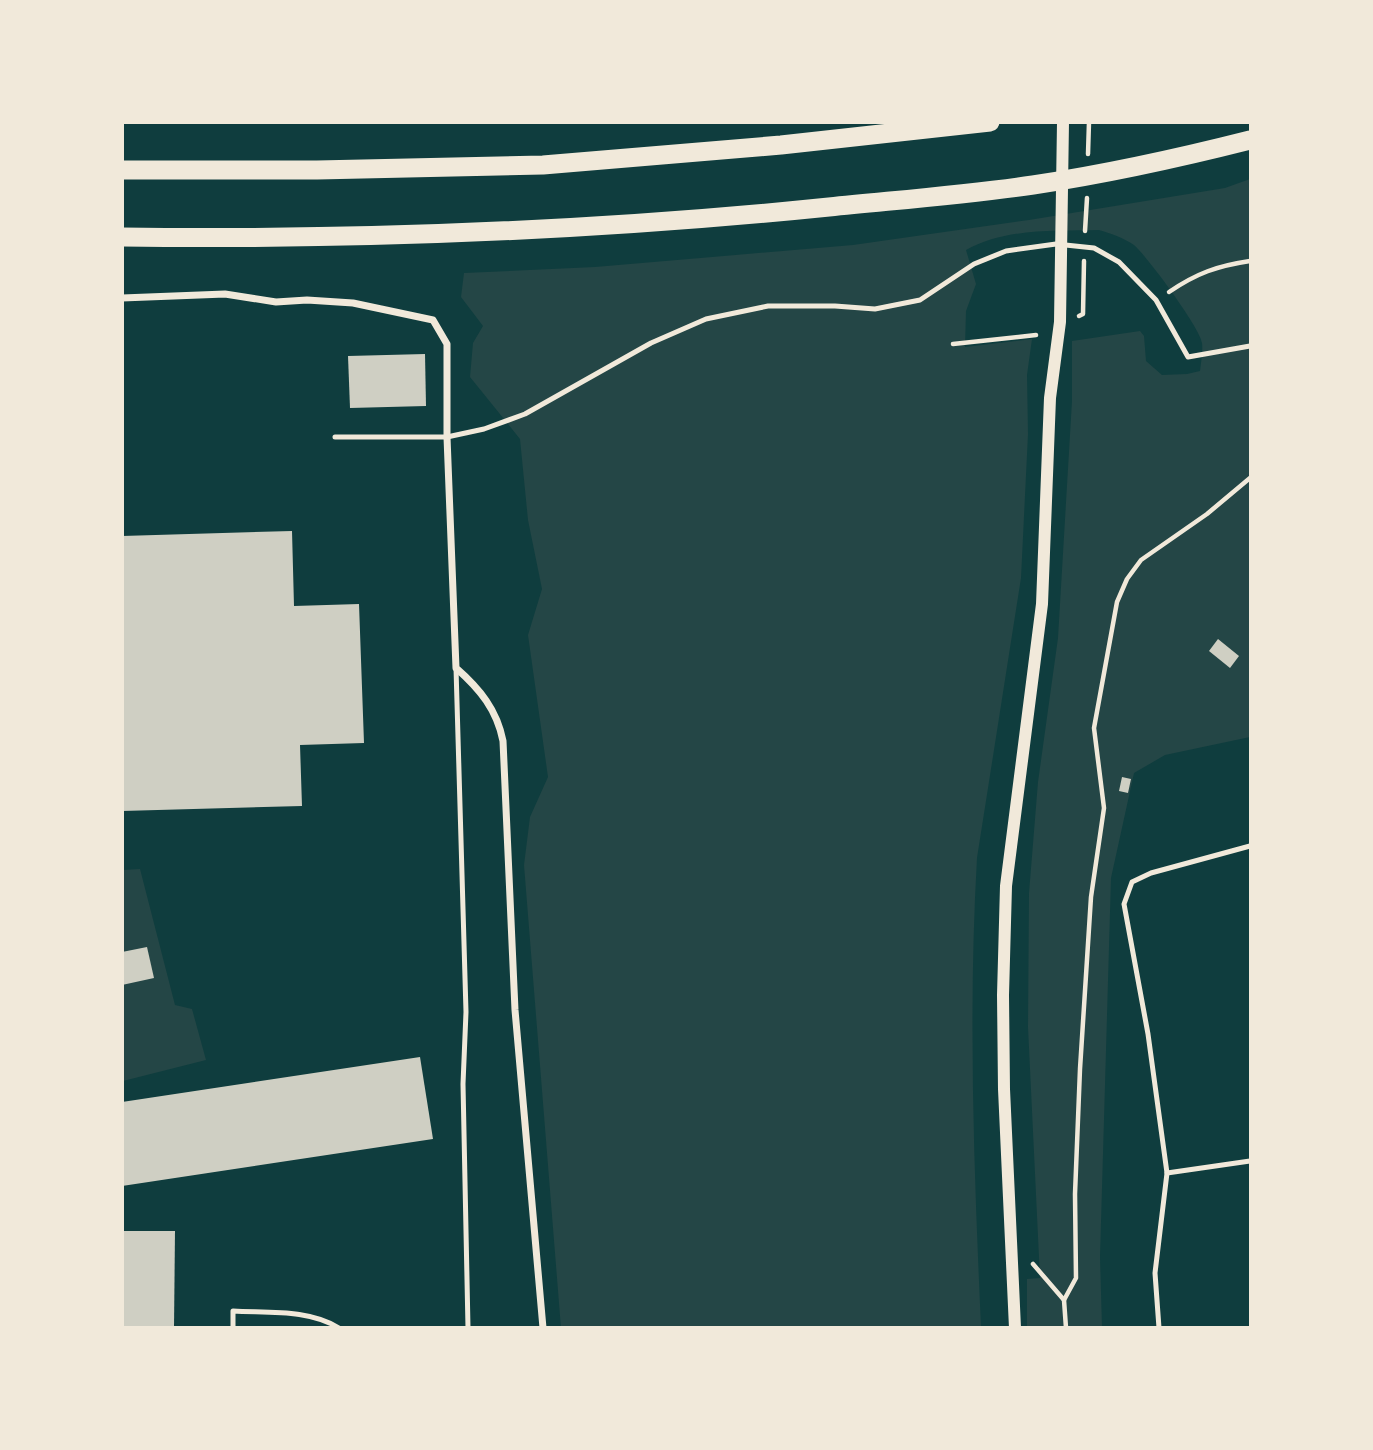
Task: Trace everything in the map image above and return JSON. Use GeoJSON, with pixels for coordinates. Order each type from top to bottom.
{"type":"FeatureCollection","features":[{"type":"Feature","properties":{"kind":"highway"},"geometry":{"type":"LineString","coordinates":[[122,170],[317,170],[543,165],[781,145],[990,122]]}},
{"type":"Feature","properties":{"kind":"highway"},"geometry":{"type":"LineString","coordinates":[[122,237],[542,230],[726,217],[1033,185],[1171,159],[1251,140]]}},
{"type":"Feature","properties":{"kind":"street"},"geometry":{"type":"LineString","coordinates":[[1015,1328],[1004,1089],[1006,887],[1042,604],[1049,398],[1060,322],[1063,122]]}},
{"type":"Feature","properties":{"kind":"street"},"geometry":{"type":"LineString","coordinates":[[122,299],[225,294],[276,302],[307,300],[353,303],[433,320],[447,344],[447,437],[456,668],[477,686],[491,707],[499,722],[503,741],[516,1010],[543,1328]]}},
{"type":"Feature","properties":{"kind":"lane"},"geometry":{"type":"LineString","coordinates":[[335,437],[447,437],[484,429],[525,414],[651,344],[706,319],[768,306],[875,309],[920,300],[974,264],[1006,251],[1056,244],[1094,248],[1119,262],[1156,300],[1188,357],[1251,345]]}},
{"type":"Feature","properties":{"kind":"lane"},"geometry":{"type":"LineString","coordinates":[[456,668],[466,1012],[463,1084],[468,1328]]}},
{"type":"Feature","properties":{"kind":"lane"},"geometry":{"type":"LineString","coordinates":[[1159,1328],[1155,1273],[1167,1173],[1148,1034],[1124,904],[1132,882],[1151,873],[1251,846]]}},
{"type":"Feature","properties":{"kind":"lane"},"geometry":{"type":"LineString","coordinates":[[1167,1173],[1251,1161]]}},
{"type":"Feature","properties":{"kind":"lane"},"geometry":{"type":"LineString","coordinates":[[233,1328],[233,1311],[306,1316],[328,1321],[339,1328]]}},
{"type":"Feature","properties":{"kind":"path"},"geometry":{"type":"LineString","coordinates":[[1088,163],[1089,122]]}},
{"type":"Feature","properties":{"kind":"path"},"geometry":{"type":"LineString","coordinates":[[1085,232],[1087,191]]}},
{"type":"Feature","properties":{"kind":"path"},"geometry":{"type":"LineString","coordinates":[[1083,314],[1084,259]]}},
{"type":"Feature","properties":{"kind":"path"},"geometry":{"type":"LineString","coordinates":[[1156,300],[1192,276],[1219,265],[1251,261]]}},
{"type":"Feature","properties":{"kind":"path"},"geometry":{"type":"LineString","coordinates":[[953,344],[1037,335]]}},
{"type":"Feature","properties":{"kind":"path"},"geometry":{"type":"LineString","coordinates":[[1066,1328],[1064,1300],[1076,1278],[1075,1194],[1091,898],[1104,808],[1094,728],[1116,602],[1127,579],[1141,561],[1207,514],[1251,478]]}},
{"type":"Feature","properties":{"kind":"path"},"geometry":{"type":"LineString","coordinates":[[1033,1267],[1064,1300]]}},
{"type":"Feature","properties":{"kind":"shaded area"},"geometry":{"type":"Polygon","coordinates":[[[1250,179],[1250,737],[1165,755],[1134,773],[1111,878],[1100,1257],[1102,1327],[1027,1327],[1027,1279],[1040,1278],[1028,1027],[1029,893],[1038,782],[1058,638],[1072,401],[1072,341],[1140,331],[1144,336],[1146,361],[1162,375],[1200,371],[1202,343],[1183,308],[1134,245],[1099,230],[1014,234],[966,250],[976,284],[966,311],[965,347],[1032,339],[1027,375],[1028,434],[1021,578],[977,858],[972,1034],[981,1327],[561,1328],[524,865],[530,817],[548,777],[528,635],[542,589],[528,520],[520,439],[470,377],[473,343],[483,326],[461,297],[464,273],[595,267],[853,245],[1225,188],[1250,179]]]}},
{"type":"Feature","properties":{"kind":"shaded area"},"geometry":{"type":"Polygon","coordinates":[[[140,869],[175,1005],[192,1009],[206,1060],[123,1081],[123,870],[140,869]]]}},
{"type":"Feature","properties":{"kind":"building"},"geometry":{"type":"Polygon","coordinates":[[[425,354],[426,406],[350,408],[348,356],[425,354]]]}},
{"type":"Feature","properties":{"kind":"building"},"geometry":{"type":"Polygon","coordinates":[[[292,531],[294,606],[359,604],[364,743],[300,745],[302,806],[122,811],[122,536],[292,531]]]}},
{"type":"Feature","properties":{"kind":"building"},"geometry":{"type":"Polygon","coordinates":[[[1218,639],[1239,656],[1230,668],[1209,651],[1218,639]]]}},
{"type":"Feature","properties":{"kind":"building"},"geometry":{"type":"Polygon","coordinates":[[[1122,777],[1131,779],[1128,793],[1119,791],[1122,777]]]}},
{"type":"Feature","properties":{"kind":"building"},"geometry":{"type":"Polygon","coordinates":[[[147,947],[154,978],[122,985],[122,952],[147,947]]]}},
{"type":"Feature","properties":{"kind":"building"},"geometry":{"type":"Polygon","coordinates":[[[420,1057],[433,1139],[122,1186],[122,1102],[420,1057]]]}},
{"type":"Feature","properties":{"kind":"building"},"geometry":{"type":"Polygon","coordinates":[[[122,1231],[175,1231],[174,1328],[122,1328],[122,1231]]]}}]}
